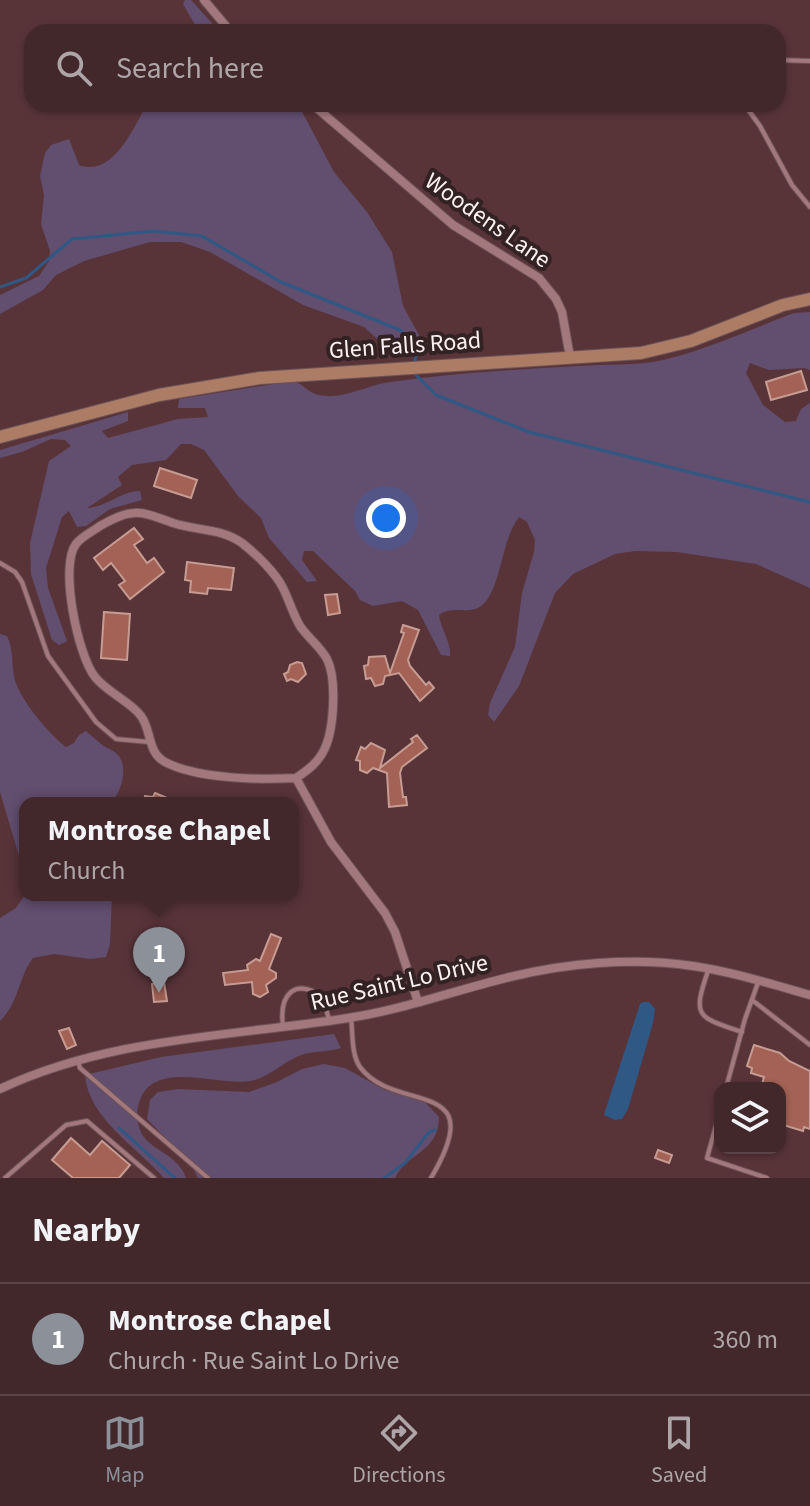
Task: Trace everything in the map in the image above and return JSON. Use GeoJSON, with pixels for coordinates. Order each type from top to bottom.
{"type":"FeatureCollection","features":[{"type":"Feature","properties":{"kind":"street"},"geometry":{"type":"LineString","coordinates":[[204,0],[224,24]]}},
{"type":"Feature","properties":{"kind":"street","name":"Woodens Lane"},"geometry":{"type":"LineString","coordinates":[[321,112],[446,220],[539,278],[562,312],[570,357]]}},
{"type":"Feature","properties":{"kind":"street","name":"Glen Falls Road"},"geometry":{"type":"LineString","coordinates":[[0,437],[108,407],[221,383],[408,367],[641,353],[664,349],[783,305],[810,299]]}},
{"type":"Feature","properties":{"kind":"street"},"geometry":{"type":"LineString","coordinates":[[146,512],[190,527],[220,531],[244,545],[281,584],[299,624],[326,658],[331,669],[333,694],[329,735],[317,761],[296,778],[232,778],[169,764],[159,758],[149,742],[143,718],[93,676],[80,645],[69,568],[74,547],[83,537],[115,517],[146,512]]}},
{"type":"Feature","properties":{"kind":"street"},"geometry":{"type":"LineString","coordinates":[[296,778],[331,842],[385,913],[395,932],[418,1002]]}},
{"type":"Feature","properties":{"kind":"street","name":"Rue Saint Lo Drive"},"geometry":{"type":"LineString","coordinates":[[0,1089],[78,1059],[147,1043],[351,1018],[508,977],[578,966],[662,963],[708,968],[810,995]]}},
{"type":"Feature","properties":{"kind":"lane"},"geometry":{"type":"LineString","coordinates":[[786,60],[810,61]]}},
{"type":"Feature","properties":{"kind":"lane"},"geometry":{"type":"LineString","coordinates":[[750,112],[792,185],[810,207]]}},
{"type":"Feature","properties":{"kind":"lane"},"geometry":{"type":"LineString","coordinates":[[0,563],[15,572],[22,582],[48,656],[96,722],[116,739],[149,742]]}},
{"type":"Feature","properties":{"kind":"lane"},"geometry":{"type":"LineString","coordinates":[[708,968],[699,996],[703,1016],[742,1032]]}},
{"type":"Feature","properties":{"kind":"lane"},"geometry":{"type":"LineString","coordinates":[[728,1082],[759,980]]}},
{"type":"Feature","properties":{"kind":"lane"},"geometry":{"type":"LineString","coordinates":[[283,1028],[282,1003],[298,990],[310,990],[323,997],[330,1021]]}},
{"type":"Feature","properties":{"kind":"lane"},"geometry":{"type":"LineString","coordinates":[[752,1000],[810,1045]]}},
{"type":"Feature","properties":{"kind":"lane"},"geometry":{"type":"LineString","coordinates":[[351,1018],[358,1065],[381,1084],[439,1105],[449,1120],[450,1140],[431,1178]]}},
{"type":"Feature","properties":{"kind":"lane"},"geometry":{"type":"LineString","coordinates":[[78,1059],[80,1068],[208,1178]]}},
{"type":"Feature","properties":{"kind":"lane"},"geometry":{"type":"LineString","coordinates":[[5,1178],[66,1125],[87,1121],[154,1178]]}},
{"type":"Feature","properties":{"kind":"lane"},"geometry":{"type":"LineString","coordinates":[[714,1133],[707,1158],[767,1178]]}},
{"type":"Feature","properties":{"kind":"shaded area"},"geometry":{"type":"Polygon","coordinates":[[[185,0],[191,0],[213,24],[195,24],[183,4],[185,0]]]}},
{"type":"Feature","properties":{"kind":"shaded area"},"geometry":{"type":"Polygon","coordinates":[[[143,112],[302,112],[334,172],[367,212],[392,252],[403,306],[420,337],[407,351],[396,356],[364,327],[303,305],[210,252],[181,242],[150,242],[84,261],[56,275],[43,290],[0,314],[0,295],[39,276],[49,261],[50,251],[41,224],[44,195],[40,176],[45,153],[51,145],[69,139],[79,165],[91,167],[112,157],[129,137],[143,112]]]}},
{"type":"Feature","properties":{"kind":"shaded area"},"geometry":{"type":"Polygon","coordinates":[[[810,312],[810,370],[769,370],[750,363],[746,373],[763,405],[785,422],[796,421],[801,409],[810,403],[810,588],[756,564],[677,552],[615,554],[573,574],[555,593],[519,686],[494,722],[488,715],[490,703],[515,647],[522,593],[534,552],[535,540],[527,522],[519,517],[513,527],[488,599],[476,609],[439,615],[450,651],[450,656],[441,655],[418,610],[402,601],[373,606],[360,600],[355,591],[313,551],[304,551],[302,560],[317,581],[307,582],[269,538],[261,518],[238,496],[204,450],[191,444],[181,444],[166,460],[132,465],[118,477],[122,485],[87,508],[133,492],[140,491],[142,500],[110,509],[86,526],[77,527],[69,511],[62,517],[46,568],[48,588],[67,641],[59,645],[52,640],[31,574],[30,543],[49,461],[71,446],[65,440],[51,439],[0,458],[0,450],[128,412],[128,421],[102,431],[108,438],[178,419],[208,417],[205,408],[178,408],[179,399],[293,381],[315,394],[336,396],[384,383],[432,377],[653,362],[696,350],[794,313],[810,312]]]}},
{"type":"Feature","properties":{"kind":"shaded area"},"geometry":{"type":"Polygon","coordinates":[[[0,634],[7,636],[9,642],[17,686],[45,727],[66,747],[86,731],[116,753],[121,760],[123,773],[116,797],[19,797],[19,856],[0,792],[0,634]]]}},
{"type":"Feature","properties":{"kind":"shaded area"},"geometry":{"type":"Polygon","coordinates":[[[21,901],[112,901],[110,944],[106,957],[90,959],[54,954],[33,958],[11,1006],[0,1021],[0,918],[21,901]]]}},
{"type":"Feature","properties":{"kind":"shaded area"},"geometry":{"type":"Polygon","coordinates":[[[334,1034],[341,1048],[304,1054],[255,1080],[242,1082],[175,1077],[148,1087],[138,1107],[140,1130],[149,1142],[176,1163],[186,1178],[164,1178],[116,1131],[95,1105],[85,1075],[161,1057],[334,1034]]]}},
{"type":"Feature","properties":{"kind":"shaded area"},"geometry":{"type":"Polygon","coordinates":[[[324,1064],[345,1068],[385,1090],[425,1102],[439,1117],[434,1138],[400,1169],[395,1178],[198,1178],[191,1164],[147,1119],[150,1100],[158,1092],[178,1089],[249,1092],[302,1069],[324,1064]]]}},
{"type":"Feature","properties":{"kind":"water"},"geometry":{"type":"Polygon","coordinates":[[[643,1002],[649,1002],[655,1009],[653,1023],[628,1109],[622,1119],[615,1120],[604,1115],[643,1002]]]}},
{"type":"Feature","properties":{"kind":"building"},"geometry":{"type":"Polygon","coordinates":[[[801,371],[807,390],[771,400],[766,382],[801,371]]]}},
{"type":"Feature","properties":{"kind":"building"},"geometry":{"type":"Polygon","coordinates":[[[160,468],[197,480],[191,498],[154,486],[160,468]]]}},
{"type":"Feature","properties":{"kind":"building"},"geometry":{"type":"Polygon","coordinates":[[[134,528],[143,539],[134,545],[147,563],[154,558],[164,572],[130,599],[119,585],[125,581],[111,563],[103,570],[94,558],[134,528]]]}},
{"type":"Feature","properties":{"kind":"building"},"geometry":{"type":"Polygon","coordinates":[[[187,562],[234,568],[231,590],[208,588],[207,594],[190,592],[191,581],[185,580],[187,562]]]}},
{"type":"Feature","properties":{"kind":"building"},"geometry":{"type":"Polygon","coordinates":[[[337,594],[340,613],[328,615],[325,595],[337,594]]]}},
{"type":"Feature","properties":{"kind":"building"},"geometry":{"type":"Polygon","coordinates":[[[104,612],[130,614],[127,660],[101,658],[104,612]]]}},
{"type":"Feature","properties":{"kind":"building"},"geometry":{"type":"Polygon","coordinates":[[[403,625],[419,630],[408,660],[426,685],[429,682],[434,688],[420,701],[399,673],[385,676],[383,684],[375,686],[371,678],[366,679],[364,666],[368,665],[369,657],[385,656],[390,673],[404,633],[401,632],[403,625]]]}},
{"type":"Feature","properties":{"kind":"building"},"geometry":{"type":"Polygon","coordinates":[[[302,663],[306,674],[298,682],[287,681],[284,674],[290,665],[302,663]]]}},
{"type":"Feature","properties":{"kind":"building"},"geometry":{"type":"Polygon","coordinates":[[[417,735],[427,748],[402,767],[403,797],[406,797],[407,805],[389,807],[387,773],[373,768],[367,773],[360,770],[360,761],[356,760],[361,747],[365,749],[371,743],[385,750],[380,768],[413,742],[411,739],[417,735]]]}},
{"type":"Feature","properties":{"kind":"building"},"geometry":{"type":"Polygon","coordinates":[[[271,934],[281,938],[269,969],[276,973],[276,978],[266,985],[268,992],[260,997],[253,994],[252,982],[225,985],[223,973],[248,970],[247,965],[256,959],[260,961],[271,934]]]}},
{"type":"Feature","properties":{"kind":"building"},"geometry":{"type":"Polygon","coordinates":[[[164,982],[167,1001],[154,1002],[152,984],[164,982]]]}},
{"type":"Feature","properties":{"kind":"building"},"geometry":{"type":"Polygon","coordinates":[[[69,1028],[76,1045],[67,1049],[59,1031],[69,1028]]]}},
{"type":"Feature","properties":{"kind":"building"},"geometry":{"type":"Polygon","coordinates":[[[754,1045],[780,1053],[810,1071],[810,1129],[804,1127],[803,1131],[786,1126],[786,1082],[763,1082],[764,1077],[751,1073],[752,1068],[747,1066],[754,1045]]]}},
{"type":"Feature","properties":{"kind":"building"},"geometry":{"type":"Polygon","coordinates":[[[71,1138],[90,1155],[102,1141],[130,1165],[119,1178],[73,1178],[52,1160],[71,1138]]]}},
{"type":"Feature","properties":{"kind":"building"},"geometry":{"type":"Polygon","coordinates":[[[658,1150],[672,1155],[669,1163],[655,1158],[658,1150]]]}},
{"type":"Feature","properties":{"kind":"waterway"},"geometry":{"type":"LineString","coordinates":[[0,287],[26,278],[72,239],[153,231],[202,236],[281,282],[400,330],[417,349],[414,366]]}},
{"type":"Feature","properties":{"kind":"waterway"},"geometry":{"type":"LineString","coordinates":[[414,373],[436,395],[529,432],[810,502]]}},
{"type":"Feature","properties":{"kind":"waterway"},"geometry":{"type":"LineString","coordinates":[[119,1128],[175,1178]]}},
{"type":"Feature","properties":{"kind":"waterway"},"geometry":{"type":"LineString","coordinates":[[384,1178],[405,1163],[429,1132],[435,1130]]}},
{"type":"Feature","properties":{"kind":"place","name":"Montrose Chapel"},"geometry":{"type":"Point","coordinates":[159,993]}}]}
